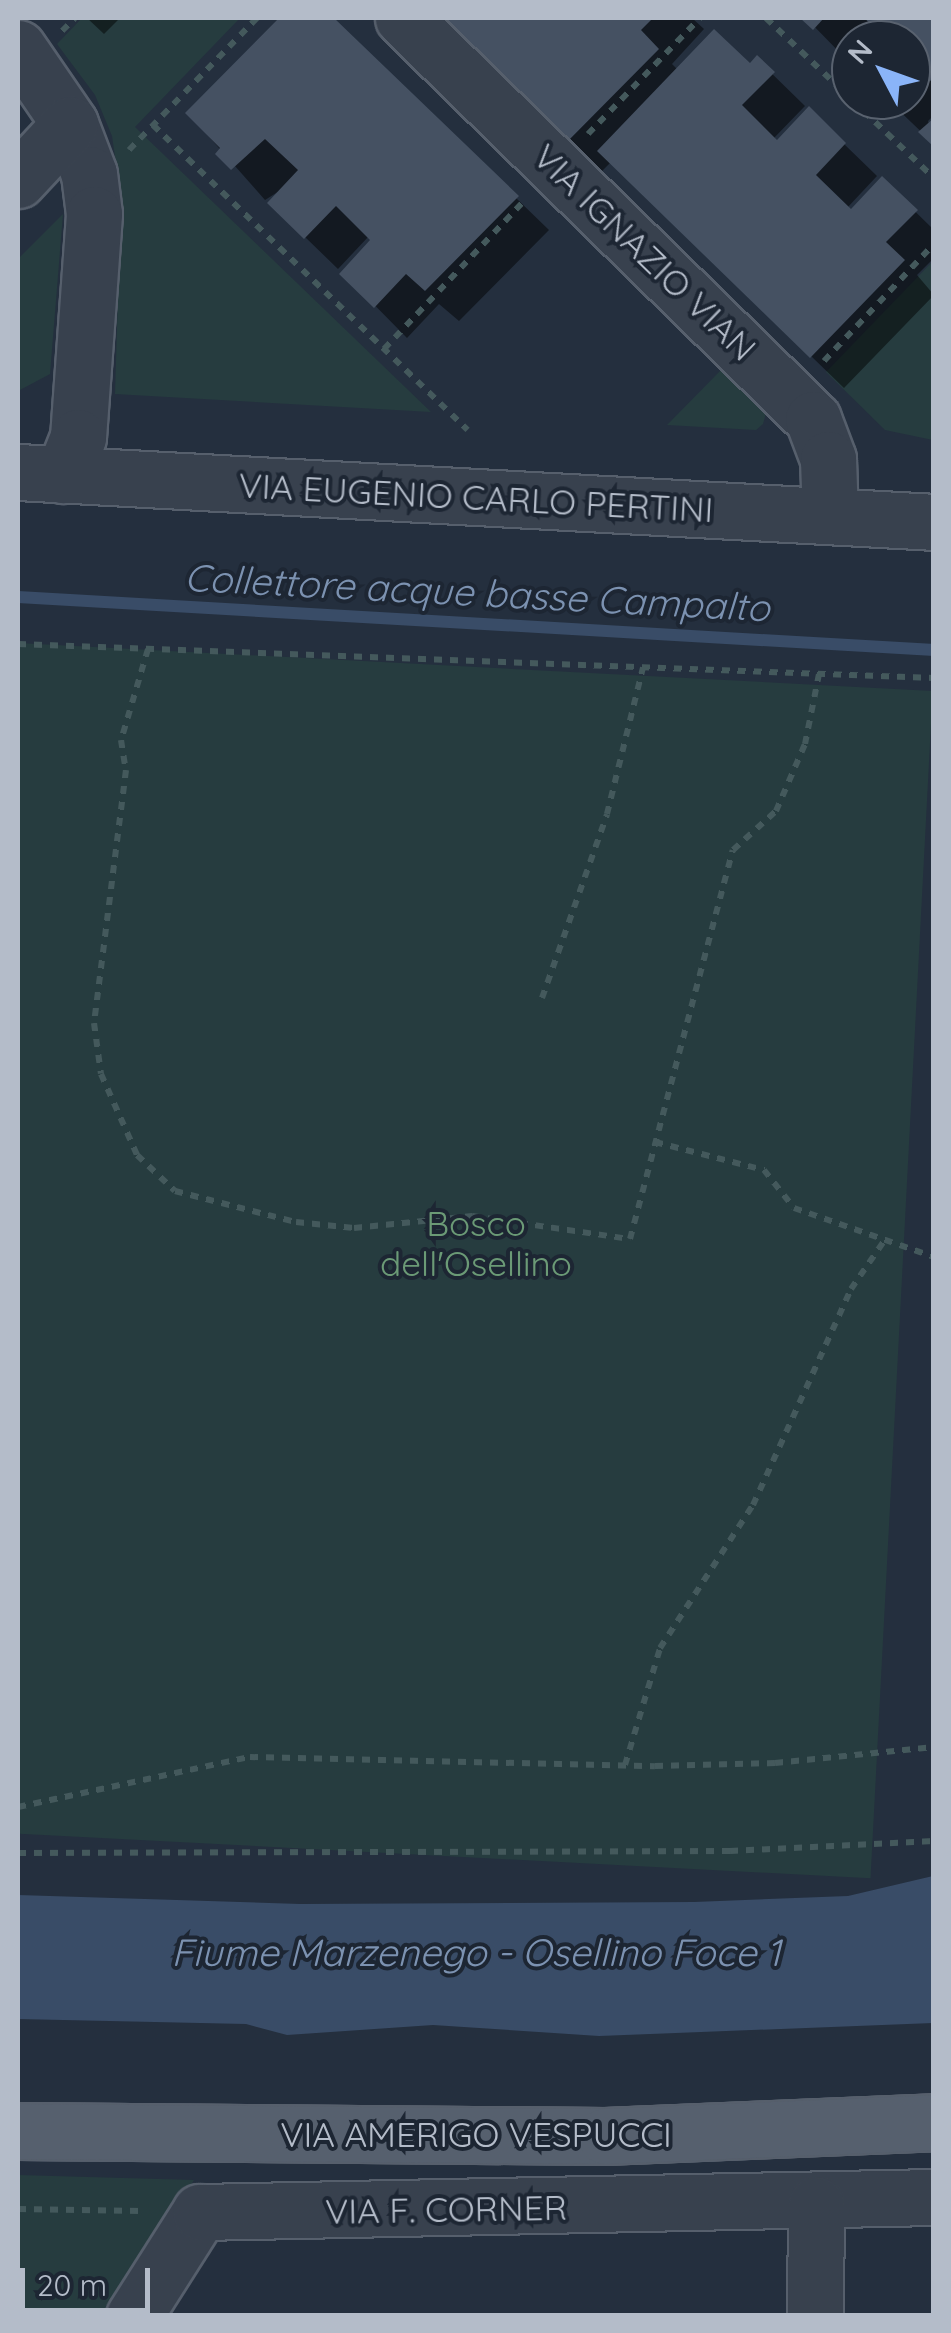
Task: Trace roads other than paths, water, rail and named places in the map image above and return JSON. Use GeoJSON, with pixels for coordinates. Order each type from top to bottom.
{"type":"FeatureCollection","features":[{"type":"Feature","properties":{"kind":"main road","name":"VIA AMERIGO VESPUCCI"},"geometry":{"type":"LineString","coordinates":[[18,2131],[587,2136],[934,2122]]}},
{"type":"Feature","properties":{"kind":"street","name":"VIA IGNAZIO VIAN"},"geometry":{"type":"LineString","coordinates":[[403,18],[814,419],[828,459],[830,516]]}},
{"type":"Feature","properties":{"kind":"street"},"geometry":{"type":"LineString","coordinates":[[18,48],[70,124],[91,190],[80,422],[40,474]]}},
{"type":"Feature","properties":{"kind":"street"},"geometry":{"type":"LineString","coordinates":[[18,180],[70,124]]}},
{"type":"Feature","properties":{"kind":"street","name":"VIA EUGENIO CARLO PERTINI"},"geometry":{"type":"LineString","coordinates":[[40,474],[934,522]]}},
{"type":"Feature","properties":{"kind":"street","name":"VIA F. CORNER"},"geometry":{"type":"LineString","coordinates":[[134,2316],[200,2212],[816,2204],[934,2197]]}},
{"type":"Feature","properties":{"kind":"street"},"geometry":{"type":"LineString","coordinates":[[814,2316],[816,2204]]}},
{"type":"Feature","properties":{"kind":"water","name":"Fiume Marzenego - Osellino Foce 1"},"geometry":{"type":"Polygon","coordinates":[[[933,1876],[933,2023],[599,2036],[433,2025],[287,2035],[246,2024],[18,2019],[18,1895],[300,1904],[694,1902],[848,1896],[933,1876]]]}},
{"type":"Feature","properties":{"kind":"waterway","name":"Collettore acque basse Campalto"},"geometry":{"type":"LineString","coordinates":[[18,597],[934,650]]}},
{"type":"Feature","properties":{"kind":"park label","name":"Bosco dell'Osellino"},"geometry":{"type":"Point","coordinates":[476,1243]}}]}
